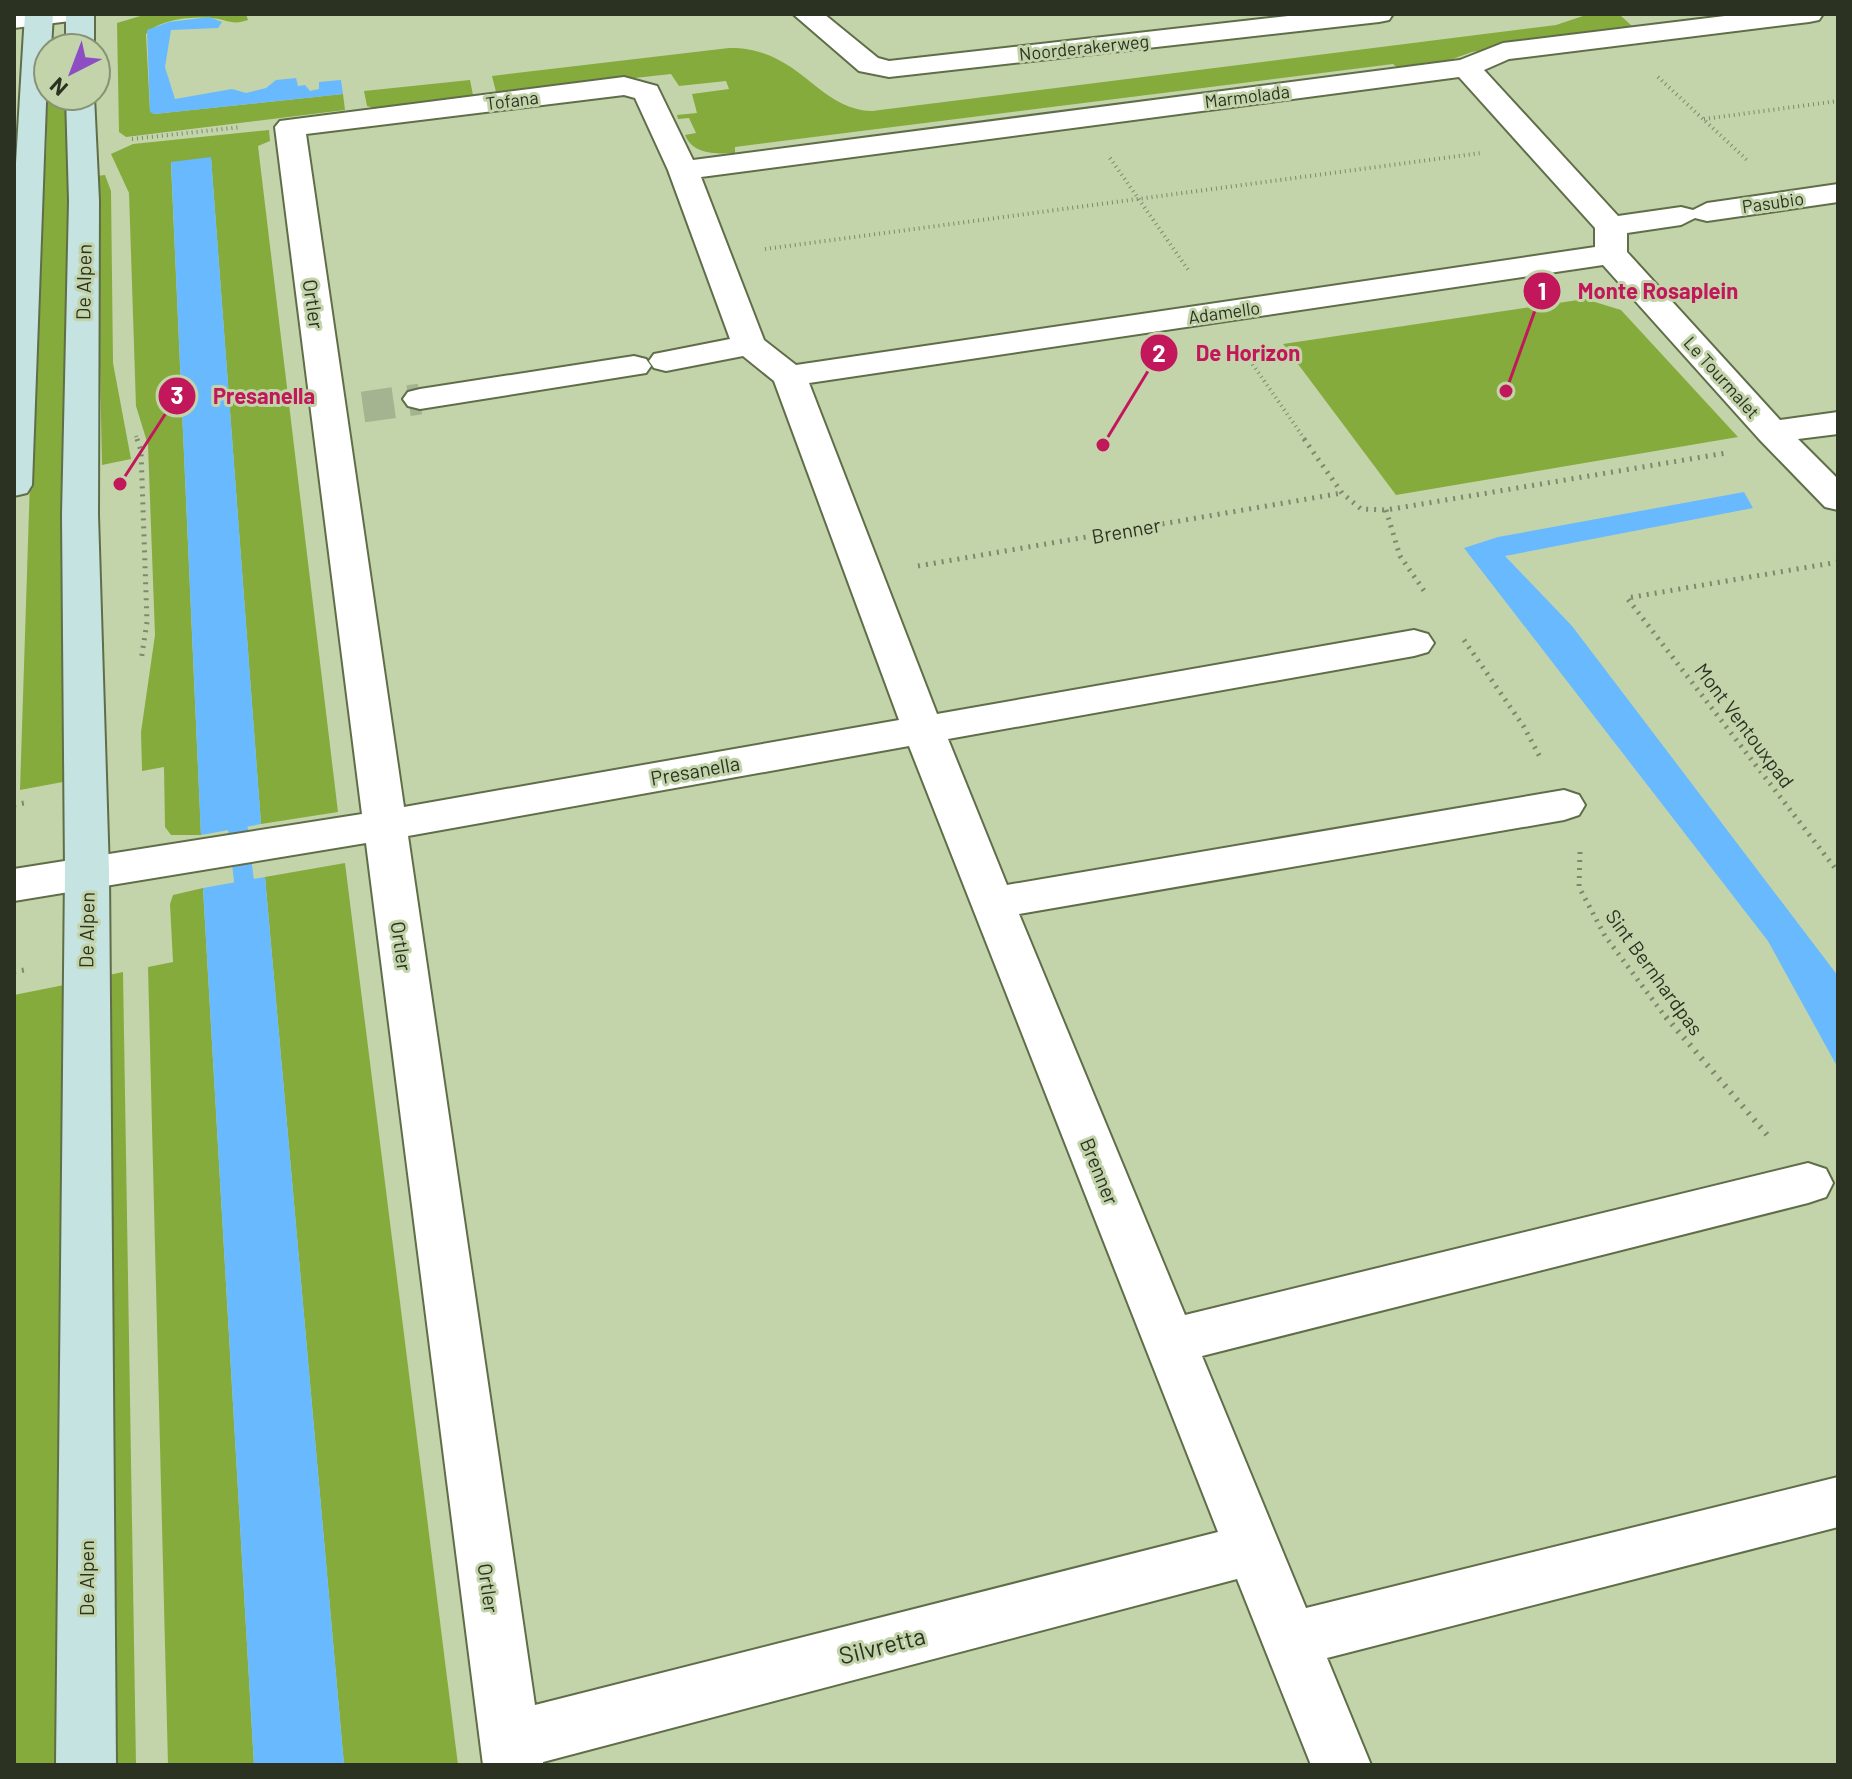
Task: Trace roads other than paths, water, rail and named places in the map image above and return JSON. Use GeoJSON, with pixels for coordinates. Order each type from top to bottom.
{"type":"FeatureCollection","features":[{"type":"Feature","properties":{"kind":"main road"},"geometry":{"type":"LineString","coordinates":[[14,485],[40,16]]}},
{"type":"Feature","properties":{"kind":"main road","name":"De Alpen"},"geometry":{"type":"LineString","coordinates":[[81,112],[84,201],[80,515],[87,872],[86,1765]]}},
{"type":"Feature","properties":{"kind":"street","name":"Noorderakerweg"},"geometry":{"type":"LineString","coordinates":[[807,14],[869,65],[889,69],[1379,14]]}},
{"type":"Feature","properties":{"kind":"street","name":"Marmolada"},"geometry":{"type":"LineString","coordinates":[[683,170],[1466,68],[1503,51],[1809,14]]}},
{"type":"Feature","properties":{"kind":"street","name":"Le Tourmalet"},"geometry":{"type":"LineString","coordinates":[[1466,68],[1537,145],[1611,240],[1777,438],[1838,499]]}},
{"type":"Feature","properties":{"kind":"street","name":"Tofana"},"geometry":{"type":"LineString","coordinates":[[290,127],[624,86],[647,92],[683,170]]}},
{"type":"Feature","properties":{"kind":"street","name":"Ortler"},"geometry":{"type":"LineString","coordinates":[[290,127],[346,410],[385,825],[511,1753]]}},
{"type":"Feature","properties":{"kind":"street"},"geometry":{"type":"LineString","coordinates":[[683,170],[749,345],[789,376]]}},
{"type":"Feature","properties":{"kind":"street","name":"Pasubio"},"geometry":{"type":"LineString","coordinates":[[1611,240],[1694,214],[1838,193]]}},
{"type":"Feature","properties":{"kind":"street","name":"Adamello"},"geometry":{"type":"LineString","coordinates":[[789,376],[1217,312],[1611,240]]}},
{"type":"Feature","properties":{"kind":"street"},"geometry":{"type":"LineString","coordinates":[[420,399],[650,364],[749,345]]}},
{"type":"Feature","properties":{"kind":"street","name":"Brenner"},"geometry":{"type":"LineString","coordinates":[[789,376],[862,575],[992,903],[1341,1765]]}},
{"type":"Feature","properties":{"kind":"street"},"geometry":{"type":"LineString","coordinates":[[1777,438],[1838,423]]}},
{"type":"Feature","properties":{"kind":"street","name":"Presanella"},"geometry":{"type":"LineString","coordinates":[[14,885],[385,825],[1414,643]]}},
{"type":"Feature","properties":{"kind":"street"},"geometry":{"type":"LineString","coordinates":[[992,903],[1564,805]]}},
{"type":"Feature","properties":{"kind":"street"},"geometry":{"type":"LineString","coordinates":[[1169,1342],[1808,1183]]}},
{"type":"Feature","properties":{"kind":"street"},"geometry":{"type":"LineString","coordinates":[[1290,1640],[1838,1502]]}},
{"type":"Feature","properties":{"kind":"street","name":"Silvretta"},"geometry":{"type":"LineString","coordinates":[[511,1753],[1253,1549]]}},
{"type":"Feature","properties":{"kind":"water"},"geometry":{"type":"Polygon","coordinates":[[[209,17],[222,22],[218,28],[171,30],[165,67],[175,99],[232,89],[246,93],[266,88],[276,80],[296,78],[298,86],[305,85],[310,91],[319,89],[319,82],[341,80],[343,94],[150,112],[147,30],[169,22],[209,17]]]}},
{"type":"Feature","properties":{"kind":"water"},"geometry":{"type":"Polygon","coordinates":[[[211,157],[261,824],[201,835],[171,162],[211,157]]]}},
{"type":"Feature","properties":{"kind":"water"},"geometry":{"type":"Polygon","coordinates":[[[1744,492],[1753,508],[1505,556],[1572,626],[1838,976],[1838,1068],[1768,941],[1464,548],[1498,537],[1744,492]]]}},
{"type":"Feature","properties":{"kind":"water"},"geometry":{"type":"Polygon","coordinates":[[[265,877],[344,1765],[254,1765],[203,888],[265,877]]]}},
{"type":"Feature","properties":{"kind":"waterway"},"geometry":{"type":"LineString","coordinates":[[235,804],[247,907]]}},
{"type":"Feature","properties":{"kind":"tunnel"},"geometry":{"type":"LineString","coordinates":[[363,407],[420,399]]}},
{"type":"Feature","properties":{"kind":"place","name":"Monte Rosaplein"},"geometry":{"type":"Point","coordinates":[1506,391]}},
{"type":"Feature","properties":{"kind":"place","name":"De Horizon"},"geometry":{"type":"Point","coordinates":[1103,445]}},
{"type":"Feature","properties":{"kind":"place","name":"Presanella"},"geometry":{"type":"Point","coordinates":[120,484]}}]}
